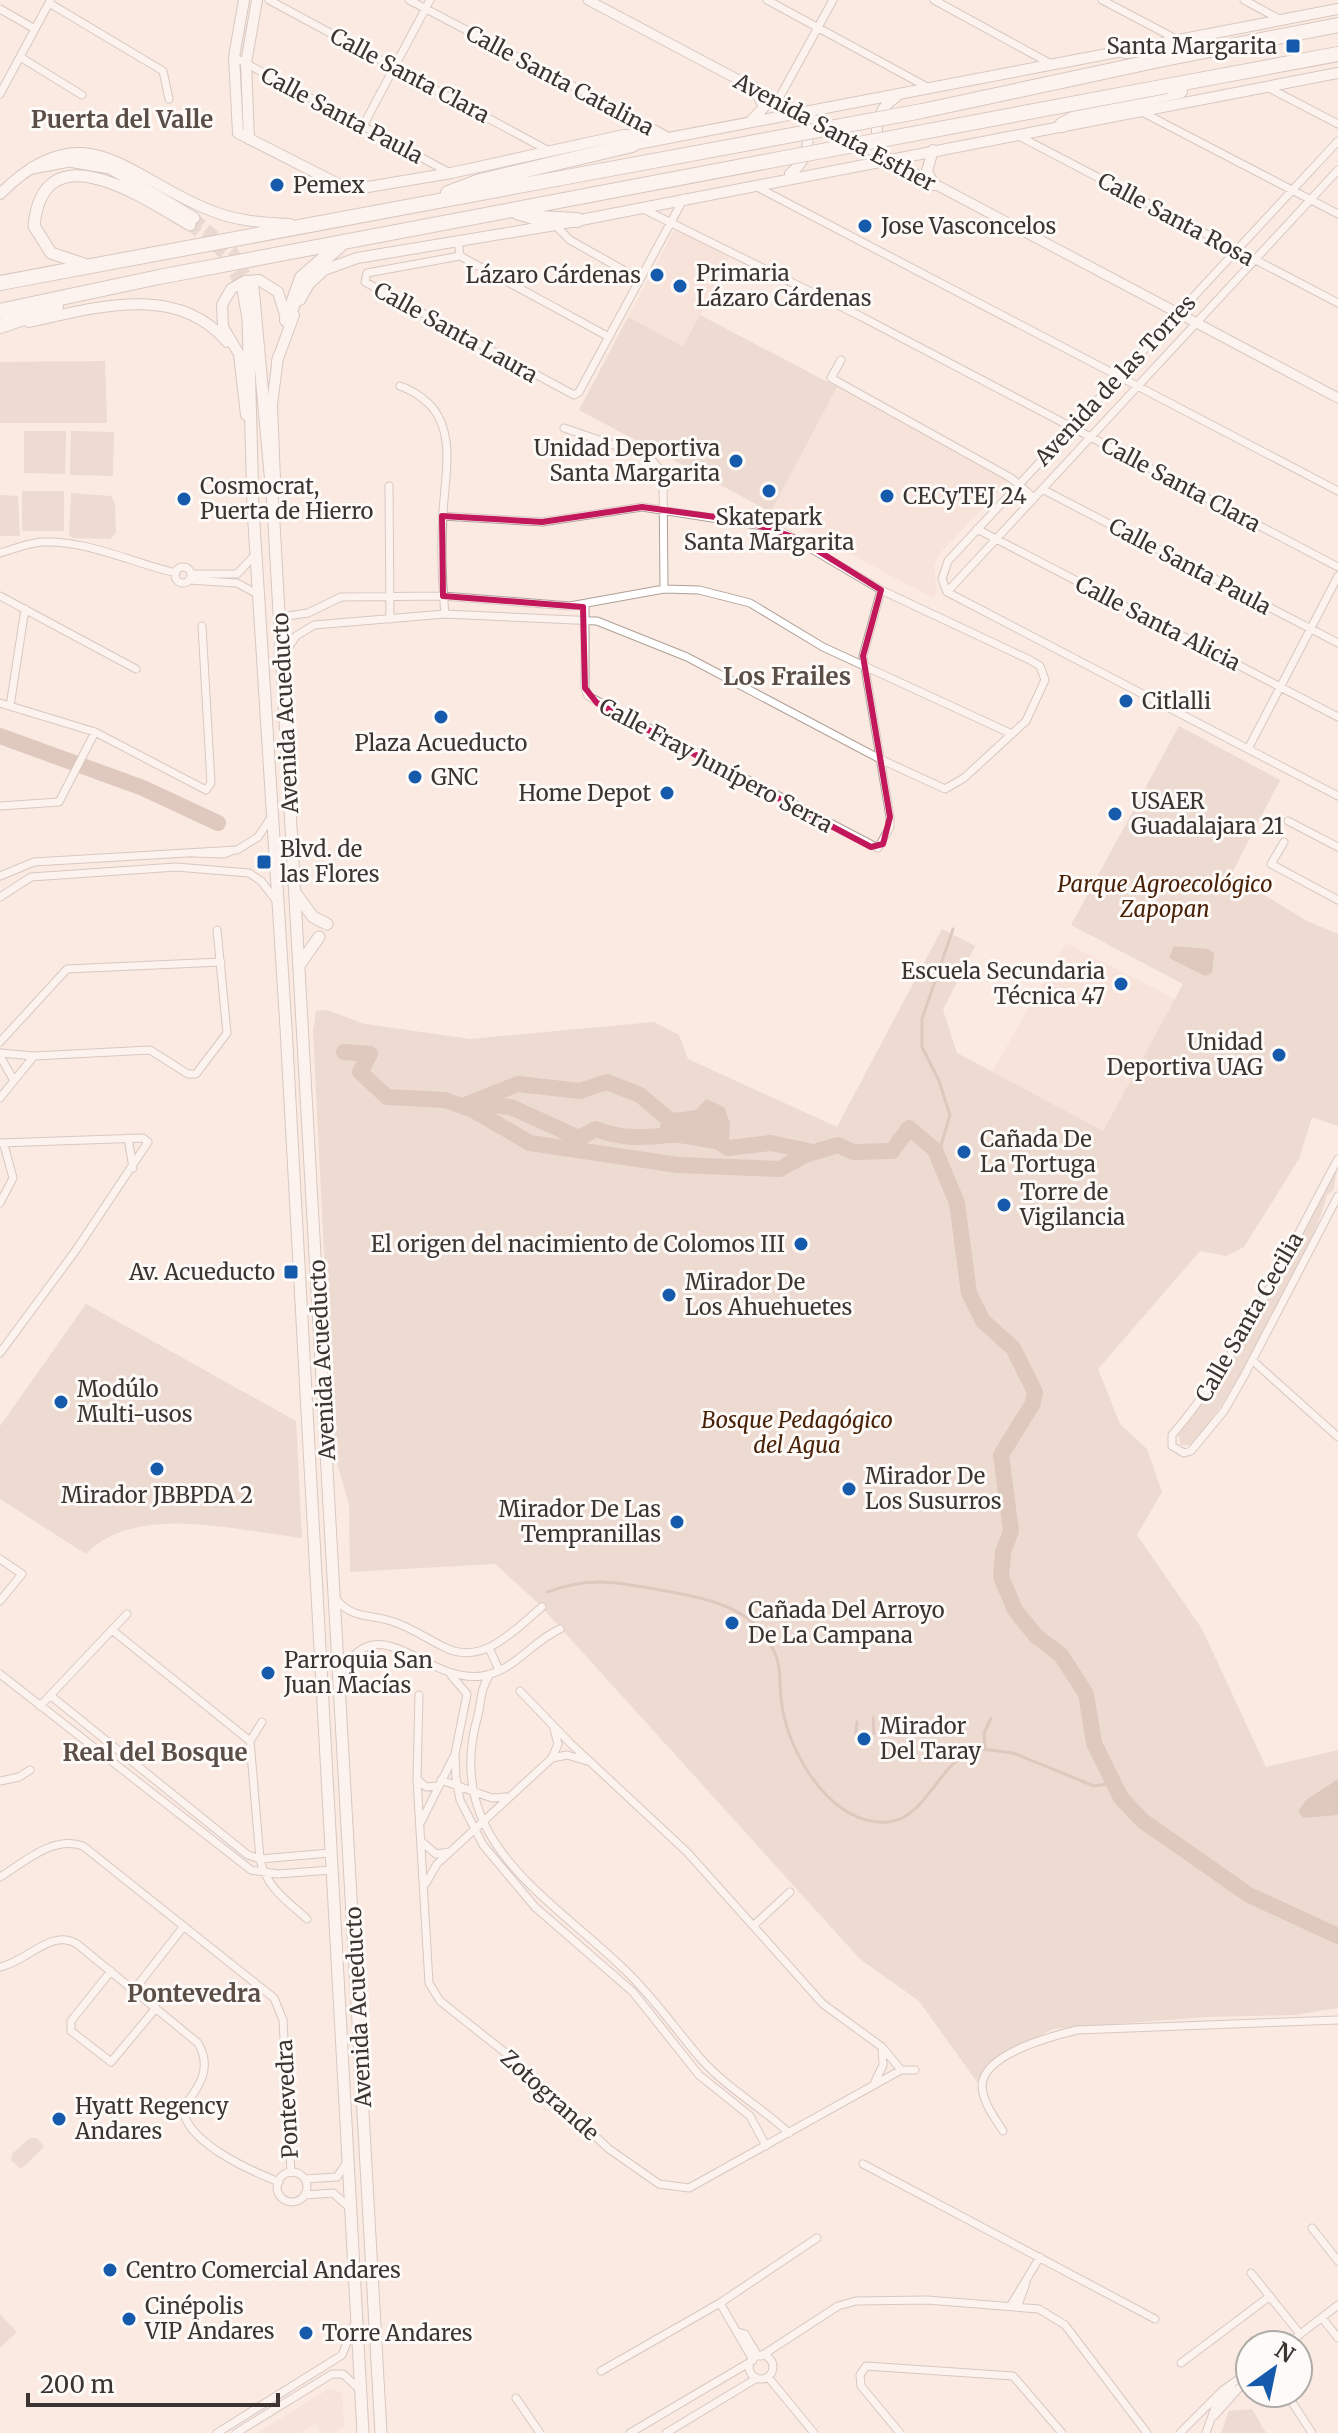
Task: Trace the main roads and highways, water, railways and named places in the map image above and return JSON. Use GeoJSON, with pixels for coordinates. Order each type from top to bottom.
{"type":"FeatureCollection","features":[{"type":"Feature","properties":{"kind":"highway"},"geometry":{"type":"LineString","coordinates":[[1125,51],[1261,38],[1338,25]]}},
{"type":"Feature","properties":{"kind":"highway"},"geometry":{"type":"LineString","coordinates":[[0,283],[922,111],[1261,38]]}},
{"type":"Feature","properties":{"kind":"highway"},"geometry":{"type":"LineString","coordinates":[[0,311],[111,287],[1338,54]]}},
{"type":"Feature","properties":{"kind":"highway"},"geometry":{"type":"LineString","coordinates":[[1062,125],[1084,113],[1204,85],[1222,77]]}},
{"type":"Feature","properties":{"kind":"highway"},"geometry":{"type":"LineString","coordinates":[[422,204],[480,181],[568,163],[632,145]]}},
{"type":"Feature","properties":{"kind":"highway"},"geometry":{"type":"LineString","coordinates":[[513,211],[537,218],[577,220]]}},
{"type":"Feature","properties":{"kind":"highway"},"geometry":{"type":"LineString","coordinates":[[287,320],[305,274],[342,243]]}},
{"type":"Feature","properties":{"kind":"highway"},"geometry":{"type":"LineString","coordinates":[[0,327],[111,287]]}},
{"type":"Feature","properties":{"kind":"main road"},"geometry":{"type":"LineString","coordinates":[[244,0],[234,57],[238,133],[335,185],[355,190],[451,173],[624,135],[669,137]]}},
{"type":"Feature","properties":{"kind":"main road"},"geometry":{"type":"LineString","coordinates":[[249,139],[246,63],[257,0]]}},
{"type":"Feature","properties":{"kind":"main road"},"geometry":{"type":"LineString","coordinates":[[632,145],[1338,9]]}},
{"type":"Feature","properties":{"kind":"main road"},"geometry":{"type":"LineString","coordinates":[[277,361],[303,293],[324,270],[346,260],[555,225],[786,177],[1338,73]]}},
{"type":"Feature","properties":{"kind":"main road"},"geometry":{"type":"LineString","coordinates":[[748,124],[764,107],[754,87]]}},
{"type":"Feature","properties":{"kind":"main road"},"geometry":{"type":"LineString","coordinates":[[887,158],[876,133],[881,111],[898,95]]}},
{"type":"Feature","properties":{"kind":"main road"},"geometry":{"type":"LineString","coordinates":[[881,111],[885,137],[910,154]]}},
{"type":"Feature","properties":{"kind":"main road"},"geometry":{"type":"LineString","coordinates":[[786,177],[804,160],[809,138],[800,113]]}},
{"type":"Feature","properties":{"kind":"main road"},"geometry":{"type":"LineString","coordinates":[[775,119],[784,119],[797,132],[804,145],[804,160]]}},
{"type":"Feature","properties":{"kind":"main road"},"geometry":{"type":"LineString","coordinates":[[933,150],[927,171],[934,185]]}},
{"type":"Feature","properties":{"kind":"main road"},"geometry":{"type":"LineString","coordinates":[[0,194],[32,168],[60,155],[96,154],[228,216],[310,225]]}},
{"type":"Feature","properties":{"kind":"main road"},"geometry":{"type":"LineString","coordinates":[[32,168],[69,161],[110,168],[192,222],[105,180],[82,175],[60,179],[38,202],[34,226],[37,236],[51,253],[62,259],[105,265]]}},
{"type":"Feature","properties":{"kind":"main road"},"geometry":{"type":"LineString","coordinates":[[252,447],[237,348],[221,319],[227,293],[245,281],[266,283],[282,297],[287,320],[277,361],[272,405],[273,506]]}},
{"type":"Feature","properties":{"kind":"main road","name":"Avenida Acueducto"},"geometry":{"type":"LineString","coordinates":[[363,2433],[256,553],[248,289],[273,506],[280,617],[381,2433]]}},
{"type":"Feature","properties":{"kind":"main road"},"geometry":{"type":"LineString","coordinates":[[0,327],[115,306],[176,307],[216,330],[234,353],[243,376]]}},
{"type":"Feature","properties":{"kind":"main road"},"geometry":{"type":"LineString","coordinates":[[295,891],[305,910],[327,924]]}},
{"type":"Feature","properties":{"kind":"main road"},"geometry":{"type":"LineString","coordinates":[[299,965],[319,937]]}},
{"type":"Feature","properties":{"kind":"main road"},"geometry":{"type":"LineString","coordinates":[[303,1347],[322,1347]]}},
{"type":"Feature","properties":{"kind":"waterway"},"geometry":{"type":"LineString","coordinates":[[0,736],[143,788],[218,823]]}},
{"type":"Feature","properties":{"kind":"waterway"},"geometry":{"type":"LineString","coordinates":[[938,1156],[950,1115],[939,1081],[922,1047],[922,1019],[953,929]]}},
{"type":"Feature","properties":{"kind":"waterway"},"geometry":{"type":"LineString","coordinates":[[344,1052],[370,1054],[360,1072],[387,1097],[445,1100],[473,1110],[530,1143],[678,1165],[780,1169],[805,1155],[838,1145],[853,1152],[892,1151],[909,1128],[935,1150],[957,1203],[969,1293],[983,1321],[1013,1348],[1035,1392],[1033,1403],[1001,1455],[1011,1531],[1003,1552],[1001,1577],[1015,1610],[1036,1636],[1061,1655],[1086,1694],[1094,1743],[1121,1798],[1143,1821],[1249,1895],[1338,1936]]}},
{"type":"Feature","properties":{"kind":"waterway"},"geometry":{"type":"LineString","coordinates":[[463,1106],[518,1084],[580,1091],[607,1082],[640,1095],[667,1118],[683,1124]]}},
{"type":"Feature","properties":{"kind":"waterway"},"geometry":{"type":"LineString","coordinates":[[473,1103],[511,1107],[579,1138],[596,1129],[628,1137],[682,1134]]}},
{"type":"Feature","properties":{"kind":"waterway"},"geometry":{"type":"LineString","coordinates":[[708,1135],[728,1148],[771,1143],[813,1152]]}},
{"type":"Feature","properties":{"kind":"waterway"},"geometry":{"type":"LineString","coordinates":[[547,1592],[590,1582],[616,1583],[698,1598],[724,1606],[747,1618],[767,1639],[778,1661],[784,1716],[789,1734],[807,1770],[834,1802],[868,1820],[888,1822],[907,1815],[950,1767],[974,1748],[1013,1753],[1094,1786],[1114,1783]]}},
{"type":"Feature","properties":{"kind":"waterway"},"geometry":{"type":"LineString","coordinates":[[873,1718],[874,1734]]}},
{"type":"Feature","properties":{"kind":"waterway"},"geometry":{"type":"LineString","coordinates":[[985,1748],[984,1733],[991,1718]]}},
{"type":"Feature","properties":{"kind":"waterway"},"geometry":{"type":"LineString","coordinates":[[856,1735],[857,1722]]}},
{"type":"Feature","properties":{"kind":"tunnel"},"geometry":{"type":"LineString","coordinates":[[194,218],[233,252],[252,287]]}},
{"type":"Feature","properties":{"kind":"tunnel"},"geometry":{"type":"LineString","coordinates":[[190,225],[224,254],[243,290]]}},
{"type":"Feature","properties":{"kind":"place","name":"Santa Margarita"},"geometry":{"type":"Point","coordinates":[1293,46]}},
{"type":"Feature","properties":{"kind":"place","name":"Pemex"},"geometry":{"type":"Point","coordinates":[277,185]}},
{"type":"Feature","properties":{"kind":"place","name":"Jose Vasconcelos"},"geometry":{"type":"Point","coordinates":[865,226]}},
{"type":"Feature","properties":{"kind":"place","name":"Lázaro Cárdenas"},"geometry":{"type":"Point","coordinates":[657,275]}},
{"type":"Feature","properties":{"kind":"place","name":"Primaria Lázaro Cárdenas"},"geometry":{"type":"Point","coordinates":[680,286]}},
{"type":"Feature","properties":{"kind":"place","name":"Unidad Deportiva Santa Margarita"},"geometry":{"type":"Point","coordinates":[736,461]}},
{"type":"Feature","properties":{"kind":"place","name":"Skatepark Santa Margarita"},"geometry":{"type":"Point","coordinates":[769,491]}},
{"type":"Feature","properties":{"kind":"place","name":"CECyTEJ 24"},"geometry":{"type":"Point","coordinates":[887,496]}},
{"type":"Feature","properties":{"kind":"place","name":"Cosmocrat, Puerta de Hierro"},"geometry":{"type":"Point","coordinates":[184,499]}},
{"type":"Feature","properties":{"kind":"place","name":"Citlalli"},"geometry":{"type":"Point","coordinates":[1126,701]}},
{"type":"Feature","properties":{"kind":"place","name":"Plaza Acueducto"},"geometry":{"type":"Point","coordinates":[441,717]}},
{"type":"Feature","properties":{"kind":"place","name":"GNC"},"geometry":{"type":"Point","coordinates":[415,777]}},
{"type":"Feature","properties":{"kind":"place","name":"Home Depot"},"geometry":{"type":"Point","coordinates":[667,793]}},
{"type":"Feature","properties":{"kind":"place","name":"USAER Guadalajara 21"},"geometry":{"type":"Point","coordinates":[1115,814]}},
{"type":"Feature","properties":{"kind":"place","name":"Blvd. de las Flores"},"geometry":{"type":"Point","coordinates":[264,862]}},
{"type":"Feature","properties":{"kind":"place","name":"Escuela Secundaria Técnica 47"},"geometry":{"type":"Point","coordinates":[1121,984]}},
{"type":"Feature","properties":{"kind":"place","name":"Unidad Deportiva UAG"},"geometry":{"type":"Point","coordinates":[1279,1055]}},
{"type":"Feature","properties":{"kind":"place","name":"Cañada De La Tortuga"},"geometry":{"type":"Point","coordinates":[964,1152]}},
{"type":"Feature","properties":{"kind":"place","name":"Torre de Vigilancia"},"geometry":{"type":"Point","coordinates":[1004,1205]}},
{"type":"Feature","properties":{"kind":"place","name":"El origen del nacimiento de Colomos III"},"geometry":{"type":"Point","coordinates":[801,1244]}},
{"type":"Feature","properties":{"kind":"place","name":"Av. Acueducto"},"geometry":{"type":"Point","coordinates":[291,1272]}},
{"type":"Feature","properties":{"kind":"place","name":"Mirador De Los Ahuehuetes"},"geometry":{"type":"Point","coordinates":[669,1295]}},
{"type":"Feature","properties":{"kind":"place","name":"Modúlo Multi-usos"},"geometry":{"type":"Point","coordinates":[61,1402]}},
{"type":"Feature","properties":{"kind":"place","name":"Mirador JBBPDA 2"},"geometry":{"type":"Point","coordinates":[157,1469]}},
{"type":"Feature","properties":{"kind":"place","name":"Mirador De Los Susurros"},"geometry":{"type":"Point","coordinates":[849,1489]}},
{"type":"Feature","properties":{"kind":"place","name":"Mirador De Las Tempranillas"},"geometry":{"type":"Point","coordinates":[677,1522]}},
{"type":"Feature","properties":{"kind":"place","name":"Cañada Del Arroyo De La Campana"},"geometry":{"type":"Point","coordinates":[732,1623]}},
{"type":"Feature","properties":{"kind":"place","name":"Parroquia San Juan Macías"},"geometry":{"type":"Point","coordinates":[268,1673]}},
{"type":"Feature","properties":{"kind":"place","name":"Mirador Del Taray"},"geometry":{"type":"Point","coordinates":[864,1739]}},
{"type":"Feature","properties":{"kind":"place","name":"Hyatt Regency Andares"},"geometry":{"type":"Point","coordinates":[59,2119]}},
{"type":"Feature","properties":{"kind":"place","name":"Centro Comercial Andares"},"geometry":{"type":"Point","coordinates":[110,2270]}},
{"type":"Feature","properties":{"kind":"place","name":"Cinépolis VIP Andares"},"geometry":{"type":"Point","coordinates":[129,2319]}},
{"type":"Feature","properties":{"kind":"place","name":"Torre Andares"},"geometry":{"type":"Point","coordinates":[306,2333]}},
{"type":"Feature","properties":{"kind":"district","name":"Puerta del Valle"},"geometry":{"type":"Point","coordinates":[122,120]}},
{"type":"Feature","properties":{"kind":"district","name":"Los Frailes"},"geometry":{"type":"Point","coordinates":[787,677]}},
{"type":"Feature","properties":{"kind":"district","name":"Real del Bosque"},"geometry":{"type":"Point","coordinates":[155,1753]}},
{"type":"Feature","properties":{"kind":"district","name":"Pontevedra"},"geometry":{"type":"Point","coordinates":[194,1994]}},
{"type":"Feature","properties":{"kind":"park label","name":"Parque Agroecológico Zapopan"},"geometry":{"type":"Point","coordinates":[1165,896]}},
{"type":"Feature","properties":{"kind":"park label","name":"Bosque Pedagógico del Agua"},"geometry":{"type":"Point","coordinates":[797,1432]}}]}
